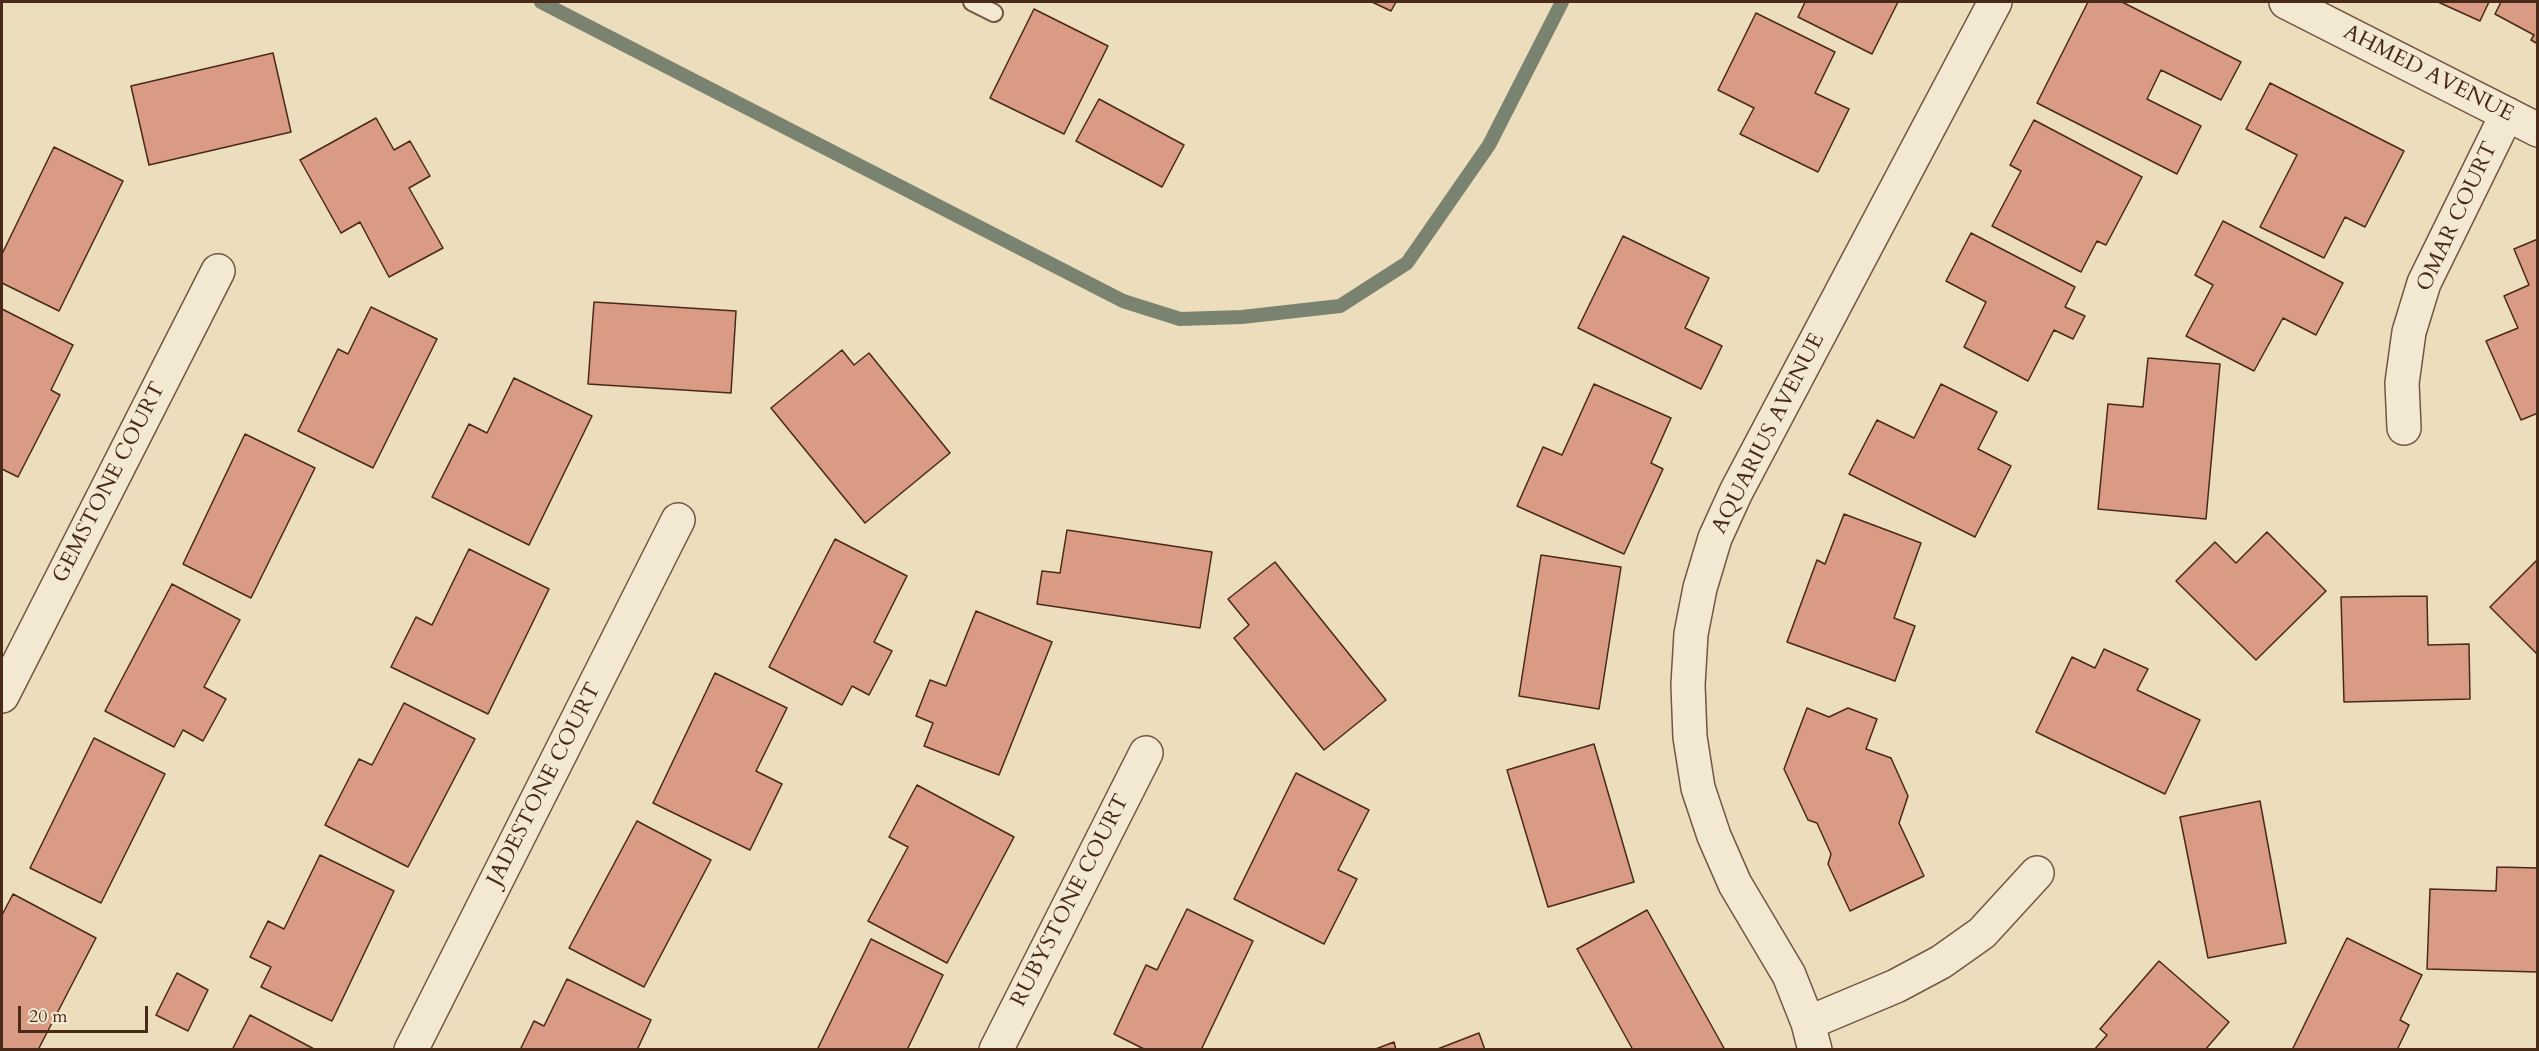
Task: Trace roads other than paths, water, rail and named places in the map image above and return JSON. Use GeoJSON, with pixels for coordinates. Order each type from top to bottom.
{"type":"FeatureCollection","features":[{"type":"Feature","properties":{"kind":"street","name":"AQUARIUS AVENUE"},"geometry":{"type":"LineString","coordinates":[[1995,2],[1736,492],[1715,538],[1700,588],[1693,622],[1688,696],[1690,737],[1698,788],[1714,836],[1735,884],[1789,975],[1812,1036],[1941,962],[1982,933],[2037,873]]}},
{"type":"Feature","properties":{"kind":"street","name":"AHMED AVENUE"},"geometry":{"type":"LineString","coordinates":[[2286,2],[2538,130]]}},
{"type":"Feature","properties":{"kind":"street","name":"OMAR COURT"},"geometry":{"type":"LineString","coordinates":[[2404,428],[2402,382],[2408,342],[2424,283],[2507,114]]}},
{"type":"Feature","properties":{"kind":"street","name":"GEMSTONE COURT"},"geometry":{"type":"LineString","coordinates":[[2,696],[218,271]]}},
{"type":"Feature","properties":{"kind":"street","name":"JADESTONE COURT"},"geometry":{"type":"LineString","coordinates":[[411,1050],[678,520]]}},
{"type":"Feature","properties":{"kind":"street","name":"RUBYSTONE COURT"},"geometry":{"type":"LineString","coordinates":[[996,1050],[1146,753]]}},
{"type":"Feature","properties":{"kind":"lane"},"geometry":{"type":"LineString","coordinates":[[972,2],[994,13]]}},
{"type":"Feature","properties":{"kind":"waterway"},"geometry":{"type":"LineString","coordinates":[[541,2],[1123,301],[1180,319],[1242,317],[1340,306],[1407,263],[1489,145],[1562,2]]}}]}
